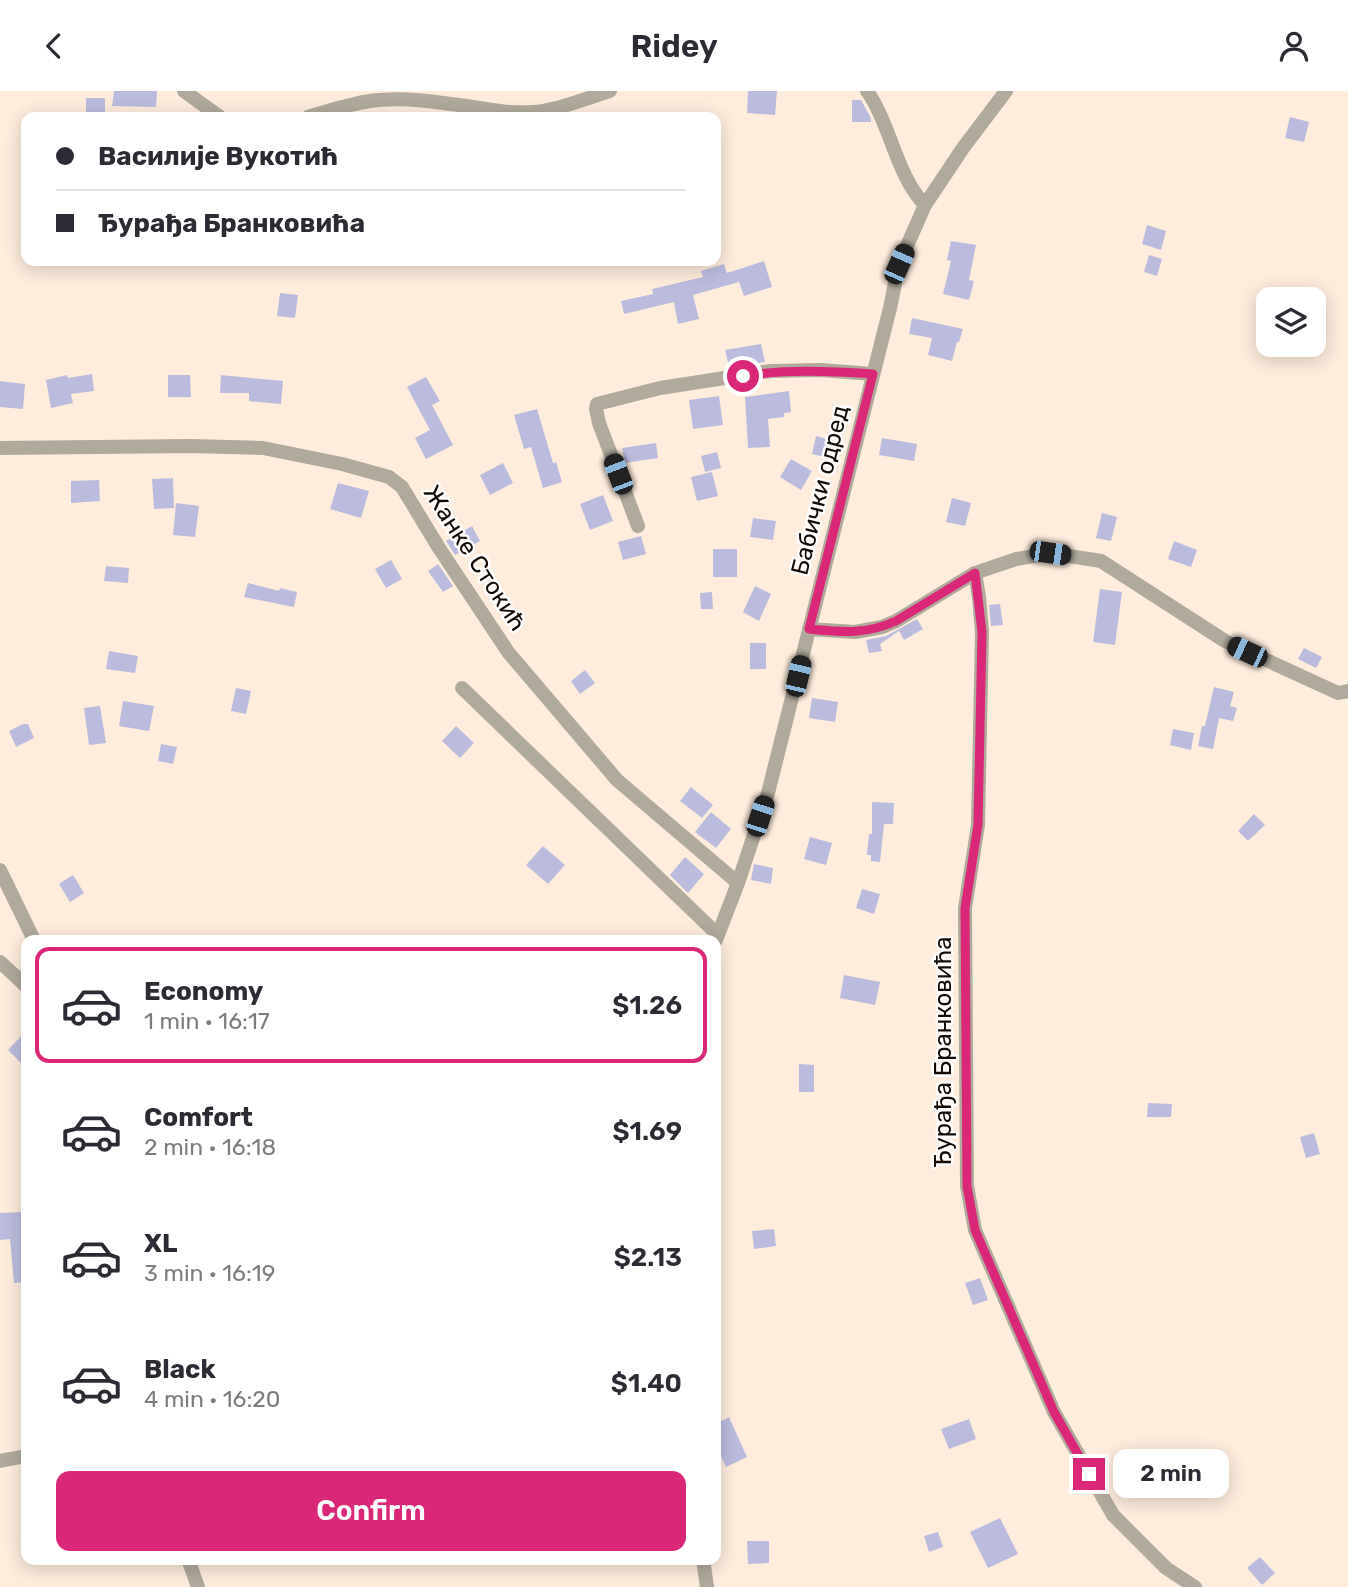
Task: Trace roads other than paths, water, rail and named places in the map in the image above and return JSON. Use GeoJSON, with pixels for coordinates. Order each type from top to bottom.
{"type":"FeatureCollection","features":[{"type":"Feature","properties":{"kind":"street"},"geometry":{"type":"LineString","coordinates":[[184,91],[213,112]]}},
{"type":"Feature","properties":{"kind":"street"},"geometry":{"type":"LineString","coordinates":[[542,112],[610,91]]}},
{"type":"Feature","properties":{"kind":"street"},"geometry":{"type":"LineString","coordinates":[[867,91],[877,105],[913,191],[925,205]]}},
{"type":"Feature","properties":{"kind":"street","name":"Бабички одред"},"geometry":{"type":"LineString","coordinates":[[717,935],[738,883],[768,793],[899,264],[925,205],[1006,91]]}},
{"type":"Feature","properties":{"kind":"street"},"geometry":{"type":"LineString","coordinates":[[324,112],[371,100],[408,100],[512,112]]}},
{"type":"Feature","properties":{"kind":"street"},"geometry":{"type":"LineString","coordinates":[[638,526],[599,423],[597,404],[660,388],[770,371],[821,370],[873,374]]}},
{"type":"Feature","properties":{"kind":"street","name":"Жанке Стокић"},"geometry":{"type":"LineString","coordinates":[[0,448],[263,448],[342,464],[389,477],[401,487],[508,652],[617,780],[738,883]]}},
{"type":"Feature","properties":{"kind":"street"},"geometry":{"type":"LineString","coordinates":[[809,629],[855,632],[882,627],[975,573],[1016,559],[1050,553],[1101,561],[1225,641],[1338,693],[1348,691]]}},
{"type":"Feature","properties":{"kind":"street","name":"Ђурађа Бранковића"},"geometry":{"type":"LineString","coordinates":[[975,573],[982,632],[978,825],[965,922],[967,1186],[975,1230],[1054,1412],[1113,1515],[1166,1567],[1195,1587]]}},
{"type":"Feature","properties":{"kind":"street"},"geometry":{"type":"LineString","coordinates":[[462,688],[714,935]]}},
{"type":"Feature","properties":{"kind":"street"},"geometry":{"type":"LineString","coordinates":[[0,870],[32,935]]}},
{"type":"Feature","properties":{"kind":"street"},"geometry":{"type":"LineString","coordinates":[[0,962],[21,981]]}},
{"type":"Feature","properties":{"kind":"street"},"geometry":{"type":"LineString","coordinates":[[0,1461],[21,1457]]}},
{"type":"Feature","properties":{"kind":"street"},"geometry":{"type":"LineString","coordinates":[[190,1565],[198,1587]]}},
{"type":"Feature","properties":{"kind":"street"},"geometry":{"type":"LineString","coordinates":[[704,1565],[707,1587]]}}]}
